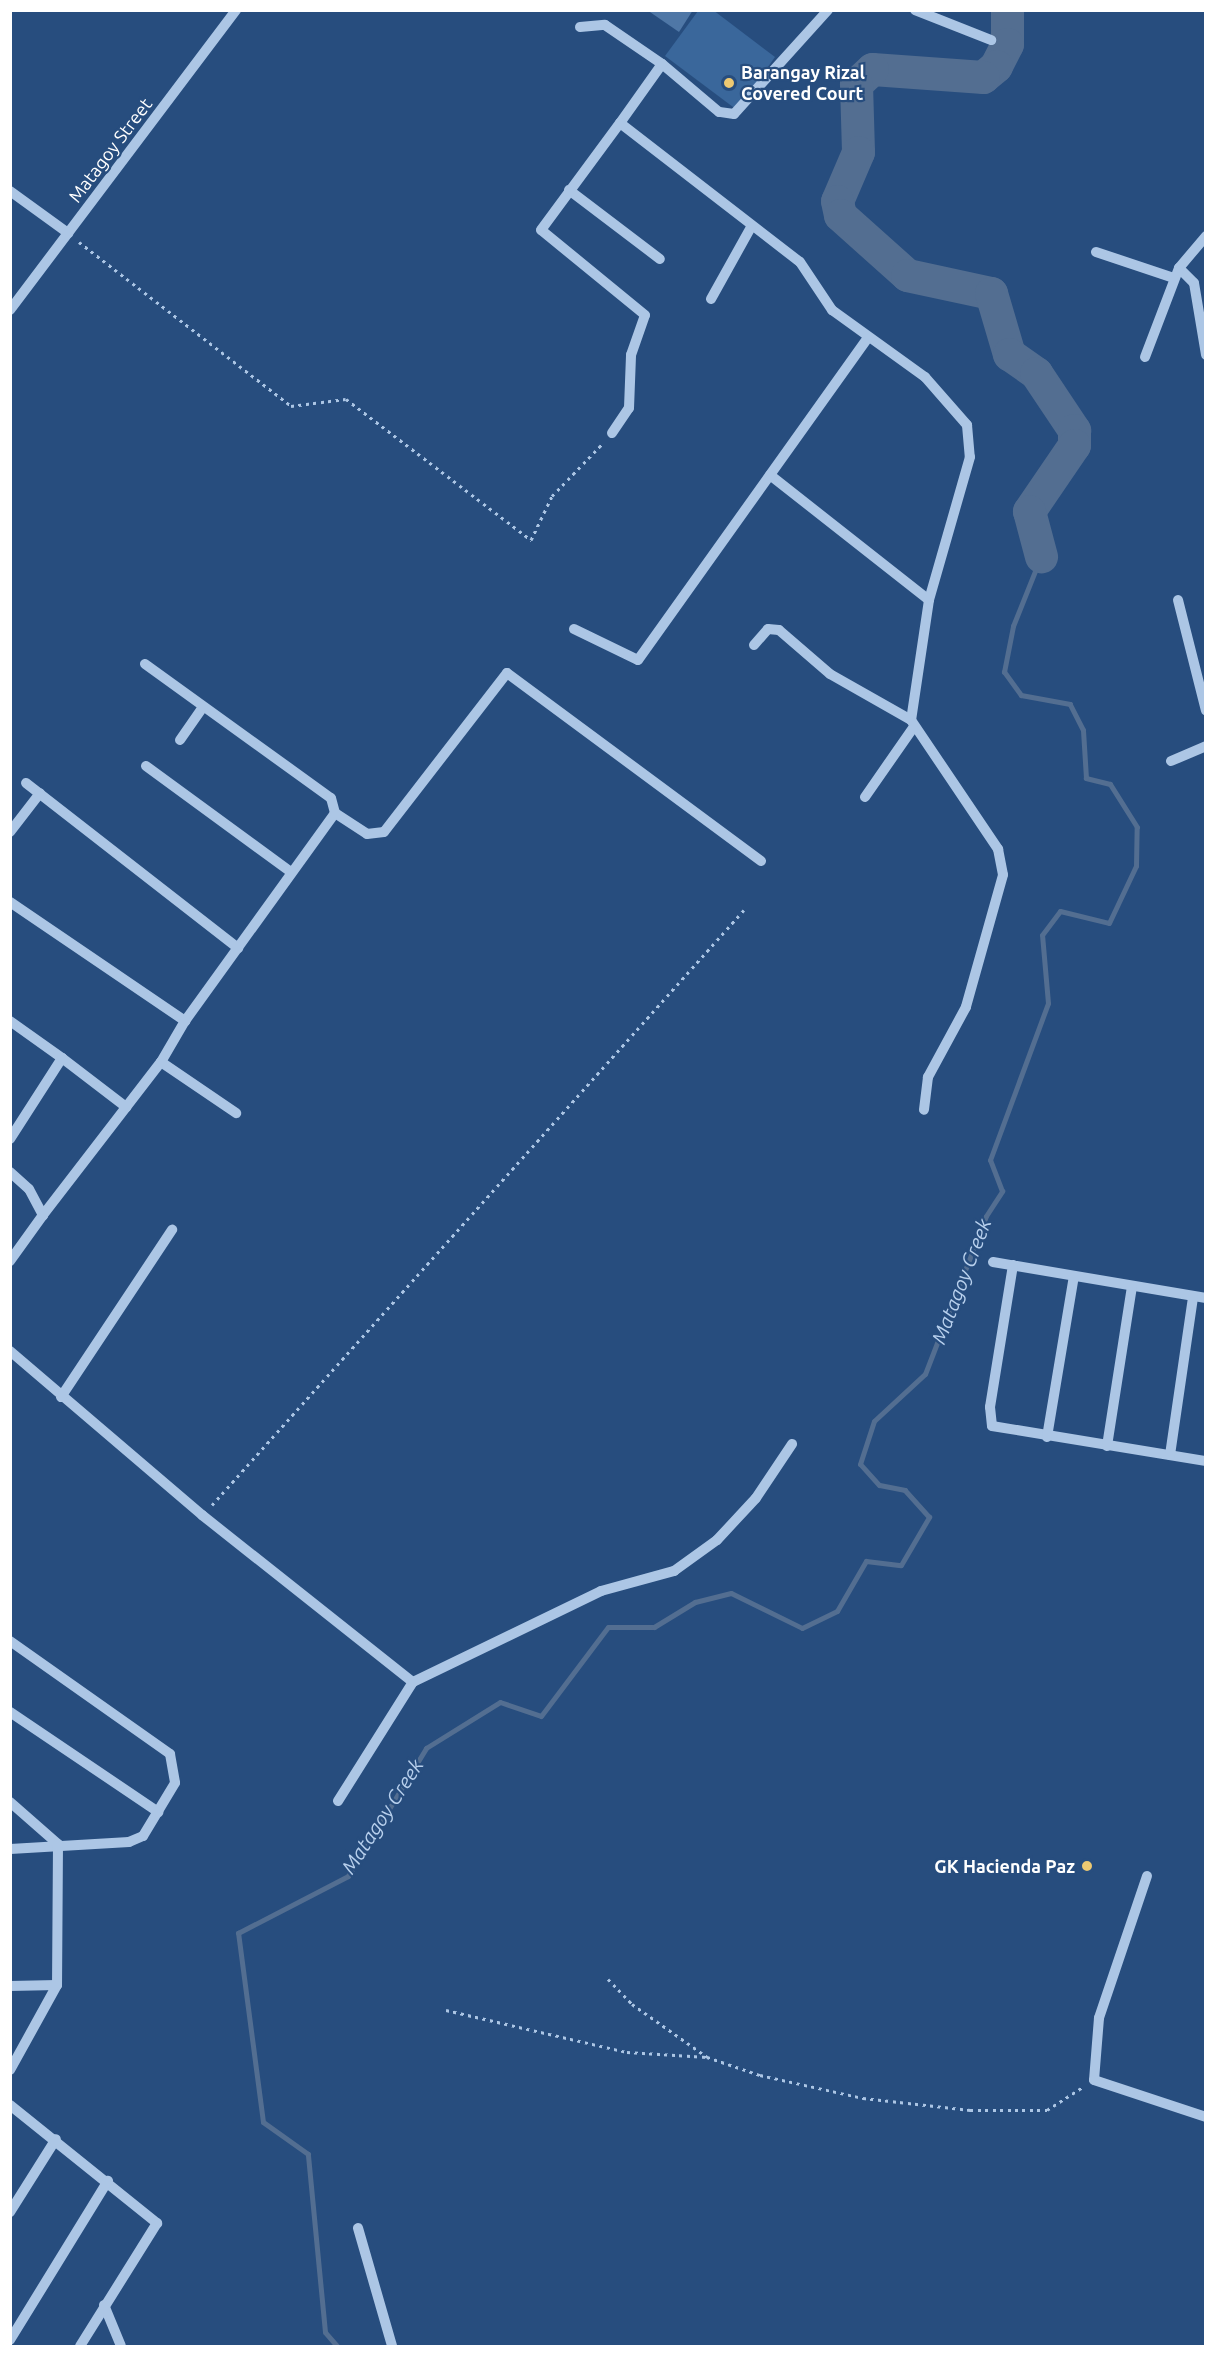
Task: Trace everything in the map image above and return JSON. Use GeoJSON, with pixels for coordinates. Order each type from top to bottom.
{"type":"FeatureCollection","features":[{"type":"Feature","properties":{"kind":"street","name":"Matagoy Street"},"geometry":{"type":"LineString","coordinates":[[10,310],[236,10]]}},
{"type":"Feature","properties":{"kind":"street"},"geometry":{"type":"LineString","coordinates":[[580,27],[605,25],[662,64],[719,112],[734,114],[828,10]]}},
{"type":"Feature","properties":{"kind":"street"},"geometry":{"type":"LineString","coordinates":[[915,10],[991,40]]}},
{"type":"Feature","properties":{"kind":"street"},"geometry":{"type":"LineString","coordinates":[[612,433],[629,408],[631,355],[645,315],[541,234],[542,224],[662,64]]}},
{"type":"Feature","properties":{"kind":"street"},"geometry":{"type":"LineString","coordinates":[[620,123],[807,269],[824,302],[867,339],[925,377],[967,425],[970,457],[928,600],[912,724],[865,797]]}},
{"type":"Feature","properties":{"kind":"street"},"geometry":{"type":"LineString","coordinates":[[569,190],[660,259]]}},
{"type":"Feature","properties":{"kind":"street"},"geometry":{"type":"LineString","coordinates":[[10,191],[68,233]]}},
{"type":"Feature","properties":{"kind":"street"},"geometry":{"type":"LineString","coordinates":[[711,299],[751,227]]}},
{"type":"Feature","properties":{"kind":"street"},"geometry":{"type":"LineString","coordinates":[[1145,357],[1179,268],[1206,236]]}},
{"type":"Feature","properties":{"kind":"street"},"geometry":{"type":"LineString","coordinates":[[1096,252],[1174,278]]}},
{"type":"Feature","properties":{"kind":"street"},"geometry":{"type":"LineString","coordinates":[[1179,268],[1194,283],[1206,355]]}},
{"type":"Feature","properties":{"kind":"street"},"geometry":{"type":"LineString","coordinates":[[574,629],[639,660],[867,339]]}},
{"type":"Feature","properties":{"kind":"street"},"geometry":{"type":"LineString","coordinates":[[770,475],[928,600]]}},
{"type":"Feature","properties":{"kind":"street"},"geometry":{"type":"LineString","coordinates":[[1178,600],[1206,711]]}},
{"type":"Feature","properties":{"kind":"street"},"geometry":{"type":"LineString","coordinates":[[754,645],[768,629],[780,630],[830,674],[912,724],[998,849],[1003,875],[966,1007],[928,1077],[924,1110]]}},
{"type":"Feature","properties":{"kind":"street"},"geometry":{"type":"LineString","coordinates":[[145,664],[331,798],[335,813],[367,834],[384,832],[507,673],[761,861]]}},
{"type":"Feature","properties":{"kind":"street"},"geometry":{"type":"LineString","coordinates":[[180,740],[203,707]]}},
{"type":"Feature","properties":{"kind":"street"},"geometry":{"type":"LineString","coordinates":[[1171,761],[1206,746]]}},
{"type":"Feature","properties":{"kind":"street"},"geometry":{"type":"LineString","coordinates":[[146,766],[291,872]]}},
{"type":"Feature","properties":{"kind":"street"},"geometry":{"type":"LineString","coordinates":[[26,783],[238,948]]}},
{"type":"Feature","properties":{"kind":"street"},"geometry":{"type":"LineString","coordinates":[[10,832],[40,793]]}},
{"type":"Feature","properties":{"kind":"street"},"geometry":{"type":"LineString","coordinates":[[10,1261],[161,1062],[185,1021],[335,813]]}},
{"type":"Feature","properties":{"kind":"street"},"geometry":{"type":"LineString","coordinates":[[10,902],[185,1021]]}},
{"type":"Feature","properties":{"kind":"street"},"geometry":{"type":"LineString","coordinates":[[10,1021],[126,1107]]}},
{"type":"Feature","properties":{"kind":"street"},"geometry":{"type":"LineString","coordinates":[[10,1139],[62,1058]]}},
{"type":"Feature","properties":{"kind":"street"},"geometry":{"type":"LineString","coordinates":[[161,1062],[236,1113]]}},
{"type":"Feature","properties":{"kind":"street"},"geometry":{"type":"LineString","coordinates":[[10,1172],[29,1189],[43,1215]]}},
{"type":"Feature","properties":{"kind":"street"},"geometry":{"type":"LineString","coordinates":[[61,1397],[172,1230]]}},
{"type":"Feature","properties":{"kind":"street"},"geometry":{"type":"LineString","coordinates":[[993,1262],[1206,1298]]}},
{"type":"Feature","properties":{"kind":"street"},"geometry":{"type":"LineString","coordinates":[[1013,1265],[989,1419],[1000,1430],[1206,1461]]}},
{"type":"Feature","properties":{"kind":"street"},"geometry":{"type":"LineString","coordinates":[[1047,1437],[1074,1276]]}},
{"type":"Feature","properties":{"kind":"street"},"geometry":{"type":"LineString","coordinates":[[1107,1446],[1132,1286]]}},
{"type":"Feature","properties":{"kind":"street"},"geometry":{"type":"LineString","coordinates":[[1170,1455],[1193,1297]]}},
{"type":"Feature","properties":{"kind":"street"},"geometry":{"type":"LineString","coordinates":[[10,1351],[61,1397],[202,1515],[413,1682]]}},
{"type":"Feature","properties":{"kind":"street"},"geometry":{"type":"LineString","coordinates":[[338,1801],[413,1682],[600,1591],[674,1571],[717,1540],[756,1498],[792,1444]]}},
{"type":"Feature","properties":{"kind":"street"},"geometry":{"type":"LineString","coordinates":[[10,1641],[170,1754],[175,1783],[143,1836],[129,1842],[58,1844],[10,1849]]}},
{"type":"Feature","properties":{"kind":"street"},"geometry":{"type":"LineString","coordinates":[[10,1712],[158,1812]]}},
{"type":"Feature","properties":{"kind":"street"},"geometry":{"type":"LineString","coordinates":[[10,1802],[58,1844],[57,1985],[10,2070]]}},
{"type":"Feature","properties":{"kind":"street"},"geometry":{"type":"LineString","coordinates":[[1147,1876],[1099,2018],[1094,2080],[1206,2117]]}},
{"type":"Feature","properties":{"kind":"street"},"geometry":{"type":"LineString","coordinates":[[10,1986],[57,1985]]}},
{"type":"Feature","properties":{"kind":"street"},"geometry":{"type":"LineString","coordinates":[[10,2105],[56,2139],[157,2223],[80,2346]]}},
{"type":"Feature","properties":{"kind":"street"},"geometry":{"type":"LineString","coordinates":[[10,2212],[56,2139]]}},
{"type":"Feature","properties":{"kind":"street"},"geometry":{"type":"LineString","coordinates":[[10,2340],[108,2181]]}},
{"type":"Feature","properties":{"kind":"street"},"geometry":{"type":"LineString","coordinates":[[358,2228],[392,2346]]}},
{"type":"Feature","properties":{"kind":"street"},"geometry":{"type":"LineString","coordinates":[[104,2305],[121,2346]]}},
{"type":"Feature","properties":{"kind":"path"},"geometry":{"type":"LineString","coordinates":[[68,233],[291,406],[345,399],[531,540],[552,496],[612,433]]}},
{"type":"Feature","properties":{"kind":"path"},"geometry":{"type":"LineString","coordinates":[[202,1515],[744,910]]}},
{"type":"Feature","properties":{"kind":"path"},"geometry":{"type":"LineString","coordinates":[[608,1979],[632,2004],[707,2057]]}},
{"type":"Feature","properties":{"kind":"path"},"geometry":{"type":"LineString","coordinates":[[446,2010],[627,2052],[707,2057],[864,2098],[970,2110],[1047,2110],[1094,2080]]}},
{"type":"Feature","properties":{"kind":"shaded area","name":"Barangay Rizal Covered Court"},"geometry":{"type":"Polygon","coordinates":[[[713,10],[775,57],[737,110],[665,56],[698,11],[713,10]]]}},
{"type":"Feature","properties":{"kind":"building"},"geometry":{"type":"Polygon","coordinates":[[[647,10],[693,10],[679,32],[647,10]]]}},
{"type":"Feature","properties":{"kind":"waterway","name":"Matagoy Creek"},"geometry":{"type":"LineString","coordinates":[[1007,10],[1007,44],[996,66],[983,77],[872,69],[856,84],[858,152],[837,201],[840,215],[907,275],[991,293],[1009,354],[1036,373],[1074,430],[1074,445],[1029,511],[1041,556]]}},
{"type":"Feature","properties":{"kind":"waterway","name":"Matagoy Creek"},"geometry":{"type":"LineString","coordinates":[[337,2346],[325,2332],[308,2154],[263,2122],[238,1933],[348,1876],[426,1748],[500,1702],[541,1716],[608,1627],[654,1627],[695,1602],[731,1593],[802,1628],[837,1611],[866,1561],[901,1565],[929,1517],[905,1490],[879,1485],[860,1464],[874,1421],[925,1374],[986,1216],[1002,1191],[990,1160],[1048,1003],[1042,935],[1060,911],[1109,923],[1136,866],[1137,827],[1110,784],[1086,778],[1083,730],[1070,704],[1021,695],[1004,672],[1013,626],[1041,556]]}},
{"type":"Feature","properties":{"kind":"place","name":"Barangay Rizal Covered Court"},"geometry":{"type":"Point","coordinates":[729,83]}},
{"type":"Feature","properties":{"kind":"place","name":"GK Hacienda Paz"},"geometry":{"type":"Point","coordinates":[1087,1866]}}]}
